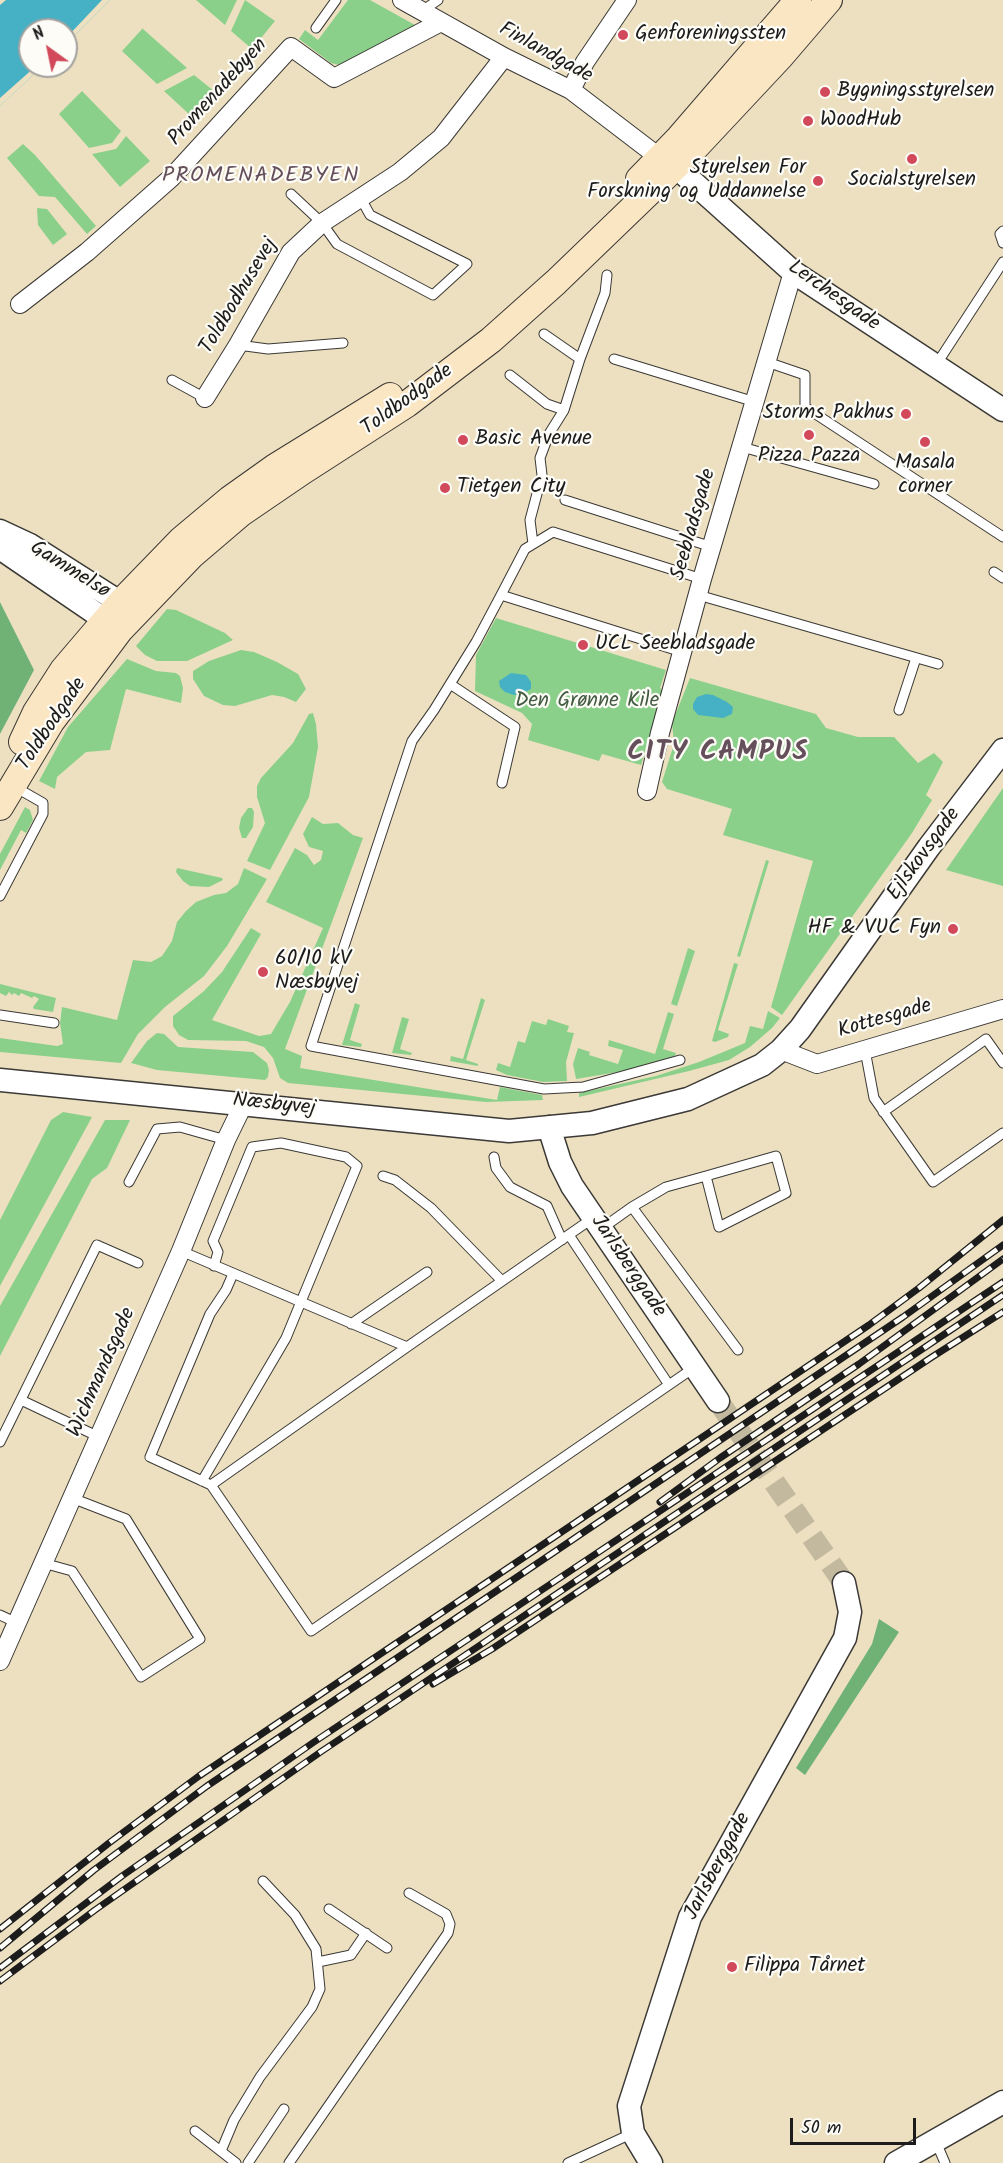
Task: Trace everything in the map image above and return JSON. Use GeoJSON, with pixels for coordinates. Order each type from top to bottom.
{"type":"FeatureCollection","features":[{"type":"Feature","properties":{"kind":"main road","name":"Toldbodgade"},"geometry":{"type":"LineString","coordinates":[[668,162],[798,0]]}},
{"type":"Feature","properties":{"kind":"main road","name":"Toldbodgade"},"geometry":{"type":"LineString","coordinates":[[4,794],[36,712],[63,670],[121,616],[240,514],[407,404],[491,340],[556,282],[668,162],[781,57],[829,0]]}},
{"type":"Feature","properties":{"kind":"street","name":"Finlandgade"},"geometry":{"type":"LineString","coordinates":[[402,0],[504,57],[571,90],[668,162]]}},
{"type":"Feature","properties":{"kind":"street"},"geometry":{"type":"LineString","coordinates":[[571,90],[585,62],[627,0]]}},
{"type":"Feature","properties":{"kind":"street","name":"Promenadebyen"},"geometry":{"type":"LineString","coordinates":[[20,304],[87,252],[171,178],[291,47],[334,78],[441,22]]}},
{"type":"Feature","properties":{"kind":"street","name":"Toldbodhusevej"},"geometry":{"type":"LineString","coordinates":[[205,398],[291,252],[322,223],[400,172],[441,138],[504,57]]}},
{"type":"Feature","properties":{"kind":"street","name":"Lerchesgade"},"geometry":{"type":"LineString","coordinates":[[668,162],[793,272],[1003,410]]}},
{"type":"Feature","properties":{"kind":"street","name":"Seebladsgade"},"geometry":{"type":"LineString","coordinates":[[647,791],[660,733],[700,587],[793,272]]}},
{"type":"Feature","properties":{"kind":"street","name":"Gammelsø"},"geometry":{"type":"LineString","coordinates":[[0,531],[30,545],[121,616]]}},
{"type":"Feature","properties":{"kind":"street","name":"Gammelsø"},"geometry":{"type":"LineString","coordinates":[[0,548],[121,616]]}},
{"type":"Feature","properties":{"kind":"street","name":"Ejlskovsgade"},"geometry":{"type":"LineString","coordinates":[[549,1127],[592,1123],[688,1099],[762,1065],[781,1050],[800,1029],[929,847],[1003,750]]}},
{"type":"Feature","properties":{"kind":"street","name":"Kottesgade"},"geometry":{"type":"LineString","coordinates":[[781,1050],[817,1064],[1003,1009]]}},
{"type":"Feature","properties":{"kind":"street","name":"Næsbyvej"},"geometry":{"type":"LineString","coordinates":[[0,1080],[509,1131],[549,1127]]}},
{"type":"Feature","properties":{"kind":"street","name":"Wichmandsgade"},"geometry":{"type":"LineString","coordinates":[[0,1661],[244,1103]]}},
{"type":"Feature","properties":{"kind":"street","name":"Jarlsberggade"},"geometry":{"type":"LineString","coordinates":[[549,1127],[560,1162],[572,1186],[718,1401]]}},
{"type":"Feature","properties":{"kind":"street","name":"Jarlsberggade"},"geometry":{"type":"LineString","coordinates":[[651,2163],[633,2133],[629,2106],[690,1917],[844,1638],[849,1612],[844,1583]]}},
{"type":"Feature","properties":{"kind":"street"},"geometry":{"type":"LineString","coordinates":[[896,2163],[1003,2102]]}},
{"type":"Feature","properties":{"kind":"lane"},"geometry":{"type":"LineString","coordinates":[[316,28],[336,0]]}},
{"type":"Feature","properties":{"kind":"lane"},"geometry":{"type":"LineString","coordinates":[[422,11],[438,0]]}},
{"type":"Feature","properties":{"kind":"lane"},"geometry":{"type":"LineString","coordinates":[[291,194],[322,223],[338,244],[433,295],[467,264],[370,215],[360,197]]}},
{"type":"Feature","properties":{"kind":"lane"},"geometry":{"type":"LineString","coordinates":[[1003,231],[1000,234],[1003,243]]}},
{"type":"Feature","properties":{"kind":"lane"},"geometry":{"type":"LineString","coordinates":[[936,366],[1003,262]]}},
{"type":"Feature","properties":{"kind":"lane"},"geometry":{"type":"LineString","coordinates":[[533,544],[530,520],[542,475],[540,458],[549,434],[564,410],[579,359],[605,293],[607,275]]}},
{"type":"Feature","properties":{"kind":"lane"},"geometry":{"type":"LineString","coordinates":[[544,334],[579,359]]}},
{"type":"Feature","properties":{"kind":"lane"},"geometry":{"type":"LineString","coordinates":[[238,345],[268,350],[343,343]]}},
{"type":"Feature","properties":{"kind":"lane"},"geometry":{"type":"LineString","coordinates":[[614,359],[755,402]]}},
{"type":"Feature","properties":{"kind":"lane"},"geometry":{"type":"LineString","coordinates":[[767,362],[805,375],[805,407],[1003,537]]}},
{"type":"Feature","properties":{"kind":"lane"},"geometry":{"type":"LineString","coordinates":[[510,375],[547,404],[564,410]]}},
{"type":"Feature","properties":{"kind":"lane"},"geometry":{"type":"LineString","coordinates":[[172,380],[205,398]]}},
{"type":"Feature","properties":{"kind":"lane"},"geometry":{"type":"LineString","coordinates":[[742,447],[874,484]]}},
{"type":"Feature","properties":{"kind":"lane"},"geometry":{"type":"LineString","coordinates":[[565,500],[712,547]]}},
{"type":"Feature","properties":{"kind":"lane"},"geometry":{"type":"LineString","coordinates":[[680,1060],[583,1087],[544,1089],[311,1046],[412,741],[476,642],[525,549],[553,532],[700,587],[938,664]]}},
{"type":"Feature","properties":{"kind":"lane"},"geometry":{"type":"LineString","coordinates":[[994,572],[1003,578]]}},
{"type":"Feature","properties":{"kind":"lane"},"geometry":{"type":"LineString","coordinates":[[501,595],[682,652]]}},
{"type":"Feature","properties":{"kind":"lane"},"geometry":{"type":"LineString","coordinates":[[899,710],[916,658]]}},
{"type":"Feature","properties":{"kind":"lane"},"geometry":{"type":"LineString","coordinates":[[450,684],[515,727],[502,783]]}},
{"type":"Feature","properties":{"kind":"lane"},"geometry":{"type":"LineString","coordinates":[[0,896],[43,814],[43,803],[4,794]]}},
{"type":"Feature","properties":{"kind":"lane"},"geometry":{"type":"LineString","coordinates":[[0,1015],[54,1023]]}},
{"type":"Feature","properties":{"kind":"lane"},"geometry":{"type":"LineString","coordinates":[[883,1112],[986,1039],[1003,1063]]}},
{"type":"Feature","properties":{"kind":"lane"},"geometry":{"type":"LineString","coordinates":[[865,1050],[874,1098],[933,1182],[1003,1133]]}},
{"type":"Feature","properties":{"kind":"lane"},"geometry":{"type":"LineString","coordinates":[[129,1182],[157,1129],[180,1127],[226,1140]]}},
{"type":"Feature","properties":{"kind":"lane"},"geometry":{"type":"LineString","coordinates":[[207,1483],[286,1338],[357,1166],[346,1157],[280,1143],[252,1147],[213,1241],[218,1252],[214,1266]]}},
{"type":"Feature","properties":{"kind":"lane"},"geometry":{"type":"LineString","coordinates":[[494,1156],[496,1168],[510,1187],[547,1206],[565,1237],[669,1385]]}},
{"type":"Feature","properties":{"kind":"lane"},"geometry":{"type":"LineString","coordinates":[[207,1483],[565,1237],[632,1207],[666,1187],[776,1156],[786,1193],[719,1227],[706,1176]]}},
{"type":"Feature","properties":{"kind":"lane"},"geometry":{"type":"LineString","coordinates":[[382,1176],[395,1180],[431,1208],[502,1281]]}},
{"type":"Feature","properties":{"kind":"lane"},"geometry":{"type":"LineString","coordinates":[[632,1207],[738,1350]]}},
{"type":"Feature","properties":{"kind":"lane"},"geometry":{"type":"LineString","coordinates":[[0,1442],[97,1245],[138,1263]]}},
{"type":"Feature","properties":{"kind":"lane"},"geometry":{"type":"LineString","coordinates":[[181,1251],[407,1347]]}},
{"type":"Feature","properties":{"kind":"lane"},"geometry":{"type":"LineString","coordinates":[[351,1324],[427,1272]]}},
{"type":"Feature","properties":{"kind":"lane"},"geometry":{"type":"LineString","coordinates":[[233,1274],[210,1314],[150,1457],[207,1483],[311,1631],[695,1367]]}},
{"type":"Feature","properties":{"kind":"lane"},"geometry":{"type":"LineString","coordinates":[[21,1400],[99,1437]]}},
{"type":"Feature","properties":{"kind":"lane"},"geometry":{"type":"LineString","coordinates":[[43,1563],[72,1571],[141,1677],[200,1639],[126,1519],[72,1498]]}},
{"type":"Feature","properties":{"kind":"lane"},"geometry":{"type":"LineString","coordinates":[[0,1615],[17,1623]]}},
{"type":"Feature","properties":{"kind":"lane"},"geometry":{"type":"LineString","coordinates":[[221,2151],[234,2120],[260,2077],[312,2007],[320,1989],[316,1948],[295,1916],[263,1881]]}},
{"type":"Feature","properties":{"kind":"lane"},"geometry":{"type":"LineString","coordinates":[[289,2163],[448,1933],[450,1924],[446,1914],[409,1893]]}},
{"type":"Feature","properties":{"kind":"lane"},"geometry":{"type":"LineString","coordinates":[[328,1909],[387,1948]]}},
{"type":"Feature","properties":{"kind":"lane"},"geometry":{"type":"LineString","coordinates":[[318,1962],[351,1955],[366,1934]]}},
{"type":"Feature","properties":{"kind":"lane"},"geometry":{"type":"LineString","coordinates":[[248,2163],[284,2109]]}},
{"type":"Feature","properties":{"kind":"lane"},"geometry":{"type":"LineString","coordinates":[[195,2132],[236,2163]]}},
{"type":"Feature","properties":{"kind":"lane"},"geometry":{"type":"LineString","coordinates":[[568,2163],[633,2133]]}},
{"type":"Feature","properties":{"kind":"lane"},"geometry":{"type":"LineString","coordinates":[[935,2140],[945,2163]]}},
{"type":"Feature","properties":{"kind":"green space"},"geometry":{"type":"Polygon","coordinates":[[[196,0],[237,0],[225,25],[196,0]]]}},
{"type":"Feature","properties":{"kind":"green space"},"geometry":{"type":"Polygon","coordinates":[[[245,0],[275,21],[252,49],[231,31],[245,0]]]}},
{"type":"Feature","properties":{"kind":"green space"},"geometry":{"type":"Polygon","coordinates":[[[348,0],[370,0],[415,25],[407,32],[339,65],[331,63],[299,39],[305,30],[318,40],[348,0]]]}},
{"type":"Feature","properties":{"kind":"green space"},"geometry":{"type":"Polygon","coordinates":[[[143,28],[187,68],[157,84],[122,51],[143,28]]]}},
{"type":"Feature","properties":{"kind":"green space"},"geometry":{"type":"Polygon","coordinates":[[[194,75],[214,91],[191,116],[164,91],[194,75]]]}},
{"type":"Feature","properties":{"kind":"green space"},"geometry":{"type":"Polygon","coordinates":[[[82,91],[121,131],[112,143],[89,148],[59,114],[82,91]]]}},
{"type":"Feature","properties":{"kind":"green space"},"geometry":{"type":"Polygon","coordinates":[[[126,136],[150,161],[120,187],[92,154],[116,149],[126,136]]]}},
{"type":"Feature","properties":{"kind":"green space"},"geometry":{"type":"Polygon","coordinates":[[[23,144],[96,226],[87,234],[55,197],[39,196],[7,158],[23,144]]]}},
{"type":"Feature","properties":{"kind":"green space"},"geometry":{"type":"Polygon","coordinates":[[[37,208],[47,209],[67,234],[53,245],[38,225],[37,208]]]}},
{"type":"Feature","properties":{"kind":"green space"},"geometry":{"type":"Polygon","coordinates":[[[0,602],[34,670],[0,734],[0,602]]]}},
{"type":"Feature","properties":{"kind":"green space"},"geometry":{"type":"Polygon","coordinates":[[[167,609],[176,610],[225,633],[233,640],[187,661],[157,661],[145,655],[136,646],[167,609]]]}},
{"type":"Feature","properties":{"kind":"green space","name":"Den Grønne Kile"},"geometry":{"type":"Polygon","coordinates":[[[496,618],[666,670],[660,688],[664,691],[641,765],[602,754],[599,761],[528,740],[532,724],[522,713],[475,691],[476,655],[496,618]]]}},
{"type":"Feature","properties":{"kind":"green space"},"geometry":{"type":"Polygon","coordinates":[[[241,650],[254,652],[298,674],[306,689],[296,702],[272,695],[235,706],[223,705],[204,696],[193,679],[193,671],[209,661],[241,650]]]}},
{"type":"Feature","properties":{"kind":"green space"},"geometry":{"type":"Polygon","coordinates":[[[127,659],[156,671],[176,673],[180,676],[183,688],[181,703],[126,689],[110,750],[86,752],[57,777],[55,789],[39,781],[68,727],[127,659]]]}},
{"type":"Feature","properties":{"kind":"green space","name":"Den Grønne Kile"},"geometry":{"type":"Polygon","coordinates":[[[690,678],[816,714],[826,728],[858,737],[894,737],[918,763],[934,753],[943,762],[926,795],[932,800],[912,833],[782,1015],[771,1007],[813,861],[723,835],[732,809],[667,789],[662,782],[674,744],[672,723],[690,678]]]}},
{"type":"Feature","properties":{"kind":"green space"},"geometry":{"type":"Polygon","coordinates":[[[313,713],[318,747],[309,797],[270,870],[247,861],[265,823],[257,797],[257,786],[261,778],[293,743],[309,714],[313,713]]]}},
{"type":"Feature","properties":{"kind":"green space"},"geometry":{"type":"Polygon","coordinates":[[[1003,788],[1003,886],[946,870],[1003,788]]]}},
{"type":"Feature","properties":{"kind":"green space"},"geometry":{"type":"Polygon","coordinates":[[[25,807],[30,810],[33,820],[26,833],[21,830],[0,870],[0,854],[25,807]]]}},
{"type":"Feature","properties":{"kind":"green space"},"geometry":{"type":"Polygon","coordinates":[[[248,808],[252,808],[254,812],[253,827],[246,838],[242,838],[239,828],[241,818],[248,808]]]}},
{"type":"Feature","properties":{"kind":"green space"},"geometry":{"type":"Polygon","coordinates":[[[312,817],[323,824],[338,823],[353,835],[363,838],[285,1049],[302,1056],[300,1068],[497,1100],[500,1087],[542,1095],[543,1100],[486,1102],[288,1083],[280,1078],[273,1058],[264,1047],[246,1041],[188,1040],[179,1035],[173,1026],[173,1016],[204,991],[222,972],[251,928],[261,934],[212,1020],[259,1036],[271,1034],[290,1002],[323,928],[266,902],[295,848],[307,855],[314,865],[321,860],[323,851],[309,847],[303,834],[312,817]]]}},
{"type":"Feature","properties":{"kind":"green space"},"geometry":{"type":"Polygon","coordinates":[[[766,860],[769,861],[740,957],[737,956],[766,860]]]}},
{"type":"Feature","properties":{"kind":"green space"},"geometry":{"type":"Polygon","coordinates":[[[177,868],[223,880],[209,887],[190,886],[176,872],[177,868]]]}},
{"type":"Feature","properties":{"kind":"green space"},"geometry":{"type":"Polygon","coordinates":[[[244,868],[267,879],[227,946],[204,976],[165,1007],[138,1034],[121,1063],[0,1052],[0,1038],[57,1046],[63,1044],[60,1023],[62,1007],[117,1020],[133,960],[151,962],[162,956],[172,941],[177,922],[186,911],[196,902],[226,893],[238,884],[244,868]]]}},
{"type":"Feature","properties":{"kind":"green space"},"geometry":{"type":"Polygon","coordinates":[[[688,948],[695,951],[677,1006],[671,1004],[688,948]]]}},
{"type":"Feature","properties":{"kind":"green space"},"geometry":{"type":"Polygon","coordinates":[[[734,963],[738,964],[718,1030],[729,1034],[728,1037],[715,1042],[712,1041],[734,963]]]}},
{"type":"Feature","properties":{"kind":"green space"},"geometry":{"type":"Polygon","coordinates":[[[0,984],[56,998],[53,1012],[34,1009],[39,999],[34,996],[32,998],[21,993],[19,996],[14,993],[12,995],[9,992],[6,996],[0,993],[0,984]]]}},
{"type":"Feature","properties":{"kind":"green space"},"geometry":{"type":"Polygon","coordinates":[[[481,998],[485,1000],[466,1060],[478,1066],[450,1061],[451,1056],[463,1059],[481,998]]]}},
{"type":"Feature","properties":{"kind":"green space"},"geometry":{"type":"Polygon","coordinates":[[[355,1003],[360,1005],[350,1040],[362,1044],[361,1047],[342,1045],[355,1003]]]}},
{"type":"Feature","properties":{"kind":"green space"},"geometry":{"type":"Polygon","coordinates":[[[768,1011],[780,1018],[750,1047],[729,1060],[579,1097],[579,1093],[656,1076],[699,1062],[745,1043],[750,1026],[763,1029],[768,1011]]]}},
{"type":"Feature","properties":{"kind":"green space"},"geometry":{"type":"Polygon","coordinates":[[[668,1012],[674,1014],[663,1049],[676,1053],[675,1056],[624,1071],[576,1079],[573,1064],[578,1048],[590,1052],[589,1055],[618,1064],[623,1050],[608,1046],[609,1040],[655,1054],[668,1012]]]}},
{"type":"Feature","properties":{"kind":"green space"},"geometry":{"type":"Polygon","coordinates":[[[402,1017],[409,1019],[400,1049],[412,1053],[411,1055],[392,1053],[402,1017]]]}},
{"type":"Feature","properties":{"kind":"green space"},"geometry":{"type":"Polygon","coordinates":[[[548,1019],[569,1026],[567,1032],[574,1033],[566,1062],[567,1081],[543,1082],[507,1075],[496,1070],[498,1063],[510,1067],[518,1041],[525,1043],[532,1021],[546,1025],[548,1019]]]}},
{"type":"Feature","properties":{"kind":"green space"},"geometry":{"type":"Polygon","coordinates":[[[157,1033],[164,1034],[178,1047],[253,1052],[267,1063],[268,1077],[265,1080],[157,1070],[131,1063],[147,1041],[157,1033]]]}},
{"type":"Feature","properties":{"kind":"green space"},"geometry":{"type":"Polygon","coordinates":[[[63,1112],[92,1117],[0,1286],[0,1220],[51,1120],[63,1112]]]}},
{"type":"Feature","properties":{"kind":"green space"},"geometry":{"type":"Polygon","coordinates":[[[105,1120],[130,1120],[107,1168],[92,1179],[0,1356],[0,1306],[105,1120]]]}},
{"type":"Feature","properties":{"kind":"green space"},"geometry":{"type":"Polygon","coordinates":[[[879,1619],[899,1632],[805,1775],[796,1768],[872,1644],[879,1619]]]}},
{"type":"Feature","properties":{"kind":"water"},"geometry":{"type":"Polygon","coordinates":[[[6,0],[110,0],[78,32],[78,18],[18,18],[18,78],[30,78],[0,106],[0,5],[6,0]]]}},
{"type":"Feature","properties":{"kind":"water"},"geometry":{"type":"Polygon","coordinates":[[[511,673],[526,675],[531,682],[531,689],[514,695],[505,692],[500,687],[499,681],[511,673]]]}},
{"type":"Feature","properties":{"kind":"water"},"geometry":{"type":"Polygon","coordinates":[[[706,694],[727,702],[733,707],[732,714],[723,718],[698,715],[693,709],[693,704],[697,697],[706,694]]]}},
{"type":"Feature","properties":{"kind":"pier"},"geometry":{"type":"Polygon","coordinates":[[[102,0],[110,0],[78,32],[78,25],[102,0]]]}},
{"type":"Feature","properties":{"kind":"pier"},"geometry":{"type":"Polygon","coordinates":[[[22,78],[30,78],[0,106],[0,98],[22,78]]]}},
{"type":"Feature","properties":{"kind":"tunnel"},"geometry":{"type":"LineString","coordinates":[[718,1401],[844,1583]]}},
{"type":"Feature","properties":{"kind":"railway"},"geometry":{"type":"LineString","coordinates":[[0,1929],[199,1776],[869,1325],[1003,1220]]}},
{"type":"Feature","properties":{"kind":"railway"},"geometry":{"type":"LineString","coordinates":[[0,1948],[94,1870],[207,1786],[903,1317],[1003,1245]]}},
{"type":"Feature","properties":{"kind":"railway"},"geometry":{"type":"LineString","coordinates":[[660,1502],[720,1458],[859,1364],[1003,1259]]}},
{"type":"Feature","properties":{"kind":"railway"},"geometry":{"type":"LineString","coordinates":[[0,1968],[122,1876],[314,1742],[1003,1282]]}},
{"type":"Feature","properties":{"kind":"railway"},"geometry":{"type":"LineString","coordinates":[[0,1981],[95,1910],[322,1751],[1003,1295]]}},
{"type":"Feature","properties":{"kind":"railway"},"geometry":{"type":"LineString","coordinates":[[433,1684],[492,1649],[1003,1312]]}},
{"type":"Feature","properties":{"kind":"place","name":"Genforeningssten"},"geometry":{"type":"Point","coordinates":[623,35]}},
{"type":"Feature","properties":{"kind":"place","name":"Bygningsstyrelsen"},"geometry":{"type":"Point","coordinates":[825,92]}},
{"type":"Feature","properties":{"kind":"place","name":"WoodHub"},"geometry":{"type":"Point","coordinates":[808,121]}},
{"type":"Feature","properties":{"kind":"place","name":"Socialstyrelsen"},"geometry":{"type":"Point","coordinates":[912,159]}},
{"type":"Feature","properties":{"kind":"place","name":"Styrelsen For Forskning og Uddannelse"},"geometry":{"type":"Point","coordinates":[818,181]}},
{"type":"Feature","properties":{"kind":"place","name":"Storms Pakhus"},"geometry":{"type":"Point","coordinates":[906,414]}},
{"type":"Feature","properties":{"kind":"place","name":"Pizza Pazza"},"geometry":{"type":"Point","coordinates":[809,435]}},
{"type":"Feature","properties":{"kind":"place","name":"Basic Avenue"},"geometry":{"type":"Point","coordinates":[463,440]}},
{"type":"Feature","properties":{"kind":"place","name":"Masala corner"},"geometry":{"type":"Point","coordinates":[925,442]}},
{"type":"Feature","properties":{"kind":"place","name":"Tietgen City"},"geometry":{"type":"Point","coordinates":[445,488]}},
{"type":"Feature","properties":{"kind":"place","name":"UCL Seebladsgade"},"geometry":{"type":"Point","coordinates":[583,645]}},
{"type":"Feature","properties":{"kind":"place","name":"HF & VUC Fyn"},"geometry":{"type":"Point","coordinates":[953,929]}},
{"type":"Feature","properties":{"kind":"place","name":"60/10 kV Næsbyvej"},"geometry":{"type":"Point","coordinates":[263,972]}},
{"type":"Feature","properties":{"kind":"place","name":"Filippa Tårnet"},"geometry":{"type":"Point","coordinates":[732,1967]}},
{"type":"Feature","properties":{"kind":"district","name":"PROMENADEBYEN"},"geometry":{"type":"Point","coordinates":[261,177]}},
{"type":"Feature","properties":{"kind":"district","name":"CITY CAMPUS"},"geometry":{"type":"Point","coordinates":[718,754]}}]}
